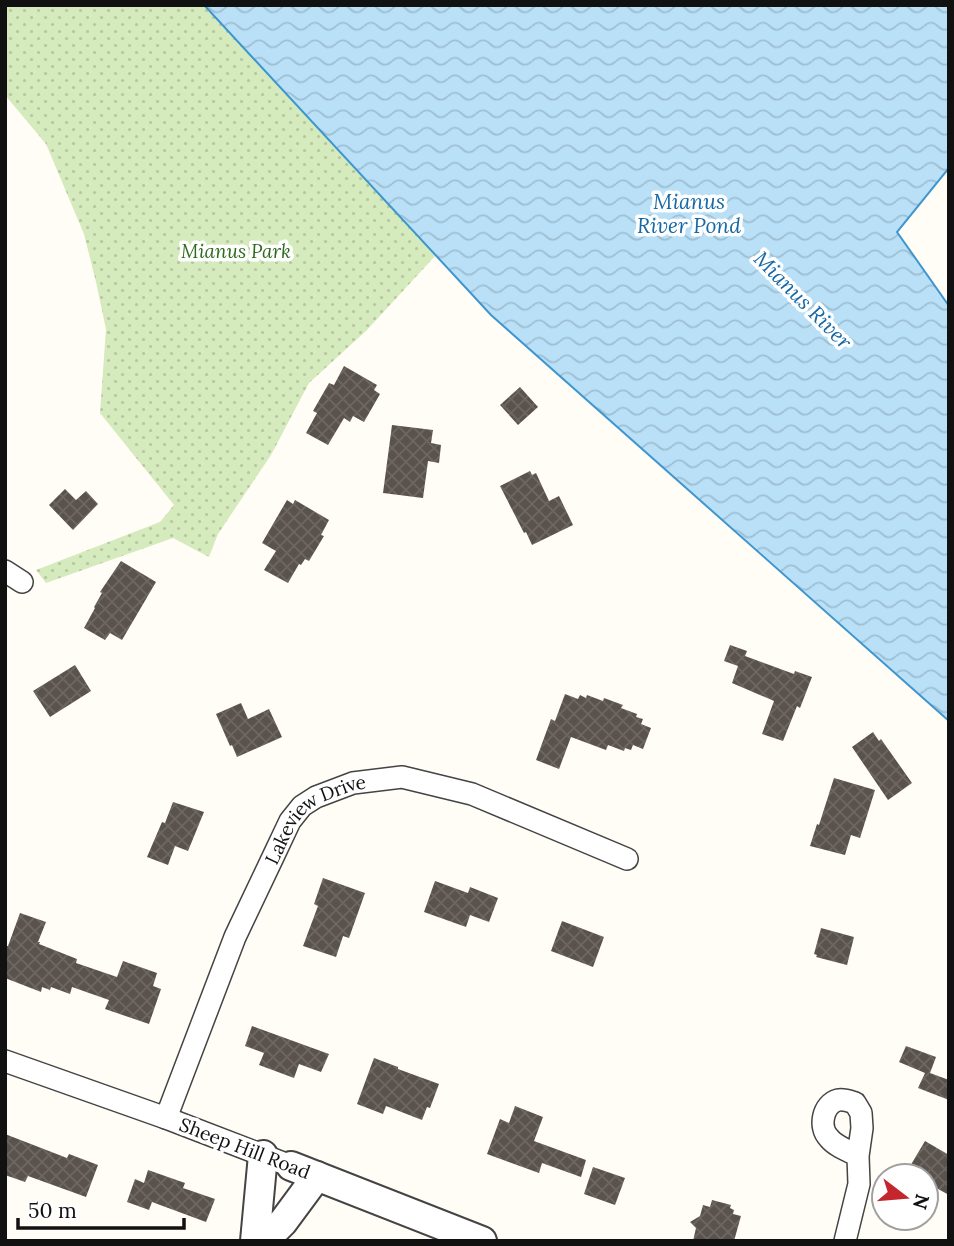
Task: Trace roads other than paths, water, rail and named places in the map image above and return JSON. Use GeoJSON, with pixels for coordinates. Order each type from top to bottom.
{"type":"FeatureCollection","features":[{"type":"Feature","properties":{"kind":"street","name":"Lakeview Drive"},"geometry":{"type":"LineString","coordinates":[[166,1118],[235,937],[290,821],[302,806],[316,797],[353,783],[402,777],[472,794],[627,859]]}},
{"type":"Feature","properties":{"kind":"street","name":"Sheep Hill Road"},"geometry":{"type":"LineString","coordinates":[[5,1061],[166,1118],[482,1241]]}},
{"type":"Feature","properties":{"kind":"street"},"geometry":{"type":"LineString","coordinates":[[255,1241],[263,1155]]}},
{"type":"Feature","properties":{"kind":"street"},"geometry":{"type":"LineString","coordinates":[[845,1241],[859,1184],[858,1156]]}},
{"type":"Feature","properties":{"kind":"street"},"geometry":{"type":"LineString","coordinates":[[264,1241],[283,1222],[304,1171]]}},
{"type":"Feature","properties":{"kind":"water","name":"Mianus River Pond"},"geometry":{"type":"Polygon","coordinates":[[[204,5],[949,5],[949,168],[897,232],[949,306],[949,721],[491,315],[204,5]]]}},
{"type":"Feature","properties":{"kind":"park label","name":"Mianus Park"},"geometry":{"type":"Point","coordinates":[236,251]}},
{"type":"Feature","properties":{"kind":"water label","name":"Mianus River"},"geometry":{"type":"Point","coordinates":[803,300]}}]}
